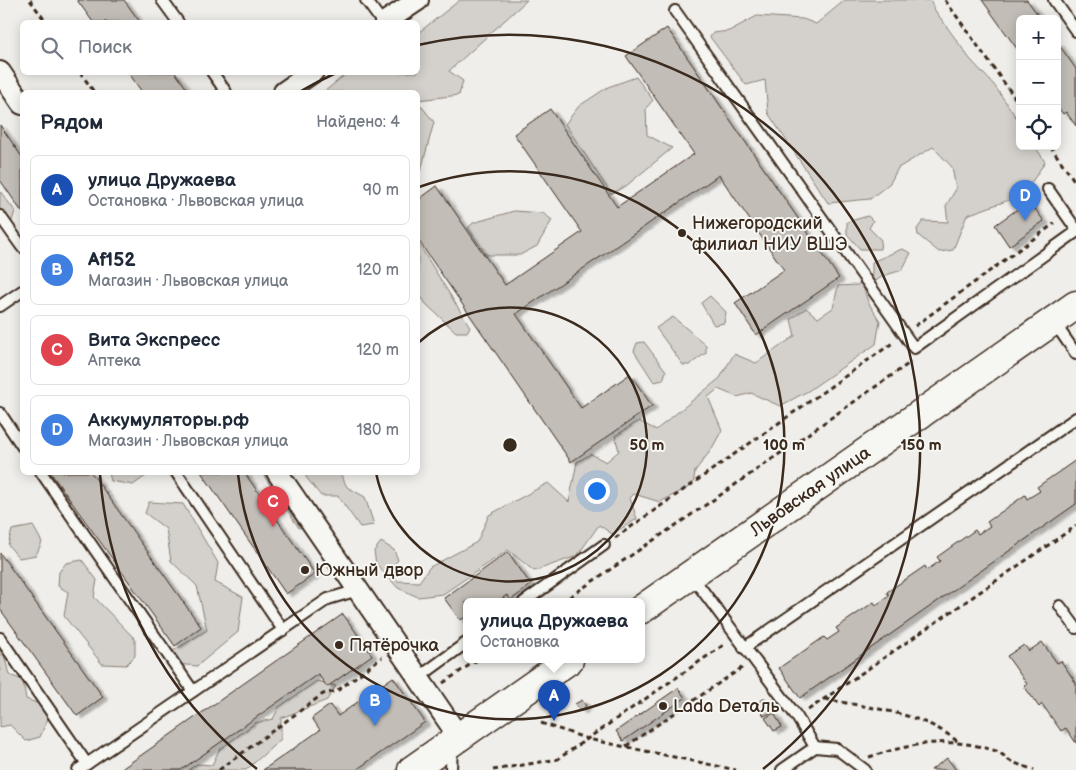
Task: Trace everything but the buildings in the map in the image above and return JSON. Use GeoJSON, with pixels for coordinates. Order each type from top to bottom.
{"type":"FeatureCollection","features":[{"type":"Feature","properties":{"kind":"main road","name":"Львовская улица"},"geometry":{"type":"LineString","coordinates":[[645,607],[1076,305]]}},
{"type":"Feature","properties":{"kind":"main road"},"geometry":{"type":"LineString","coordinates":[[412,770],[565,663]]}},
{"type":"Feature","properties":{"kind":"street"},"geometry":{"type":"LineString","coordinates":[[387,20],[418,0]]}},
{"type":"Feature","properties":{"kind":"street"},"geometry":{"type":"LineString","coordinates":[[0,72],[20,101]]}},
{"type":"Feature","properties":{"kind":"street"},"geometry":{"type":"LineString","coordinates":[[287,90],[309,75]]}},
{"type":"Feature","properties":{"kind":"street"},"geometry":{"type":"LineString","coordinates":[[279,475],[423,685],[456,739]]}},
{"type":"Feature","properties":{"kind":"lane"},"geometry":{"type":"LineString","coordinates":[[162,0],[177,20]]}},
{"type":"Feature","properties":{"kind":"lane"},"geometry":{"type":"LineString","coordinates":[[366,0],[382,20]]}},
{"type":"Feature","properties":{"kind":"lane"},"geometry":{"type":"LineString","coordinates":[[1054,0],[1076,31]]}},
{"type":"Feature","properties":{"kind":"lane"},"geometry":{"type":"LineString","coordinates":[[675,11],[914,348],[1076,231],[1048,189]]}},
{"type":"Feature","properties":{"kind":"lane"},"geometry":{"type":"LineString","coordinates":[[214,75],[225,90]]}},
{"type":"Feature","properties":{"kind":"lane"},"geometry":{"type":"LineString","coordinates":[[0,216],[20,245]]}},
{"type":"Feature","properties":{"kind":"lane"},"geometry":{"type":"LineString","coordinates":[[0,306],[20,292]]}},
{"type":"Feature","properties":{"kind":"lane"},"geometry":{"type":"LineString","coordinates":[[1053,321],[1076,354]]}},
{"type":"Feature","properties":{"kind":"lane"},"geometry":{"type":"LineString","coordinates":[[0,413],[20,443]]}},
{"type":"Feature","properties":{"kind":"lane"},"geometry":{"type":"LineString","coordinates":[[744,648],[1076,418]]}},
{"type":"Feature","properties":{"kind":"lane"},"geometry":{"type":"LineString","coordinates":[[43,475],[193,691]]}},
{"type":"Feature","properties":{"kind":"lane"},"geometry":{"type":"LineString","coordinates":[[178,475],[282,630]]}},
{"type":"Feature","properties":{"kind":"lane"},"geometry":{"type":"LineString","coordinates":[[530,598],[604,545]]}},
{"type":"Feature","properties":{"kind":"lane"},"geometry":{"type":"LineString","coordinates":[[691,574],[797,717],[815,747]]}},
{"type":"Feature","properties":{"kind":"lane"},"geometry":{"type":"LineString","coordinates":[[78,770],[328,599],[358,590]]}},
{"type":"Feature","properties":{"kind":"lane"},"geometry":{"type":"LineString","coordinates":[[1060,606],[1076,628]]}},
{"type":"Feature","properties":{"kind":"lane"},"geometry":{"type":"LineString","coordinates":[[0,638],[87,764]]}},
{"type":"Feature","properties":{"kind":"lane"},"geometry":{"type":"LineString","coordinates":[[423,685],[463,646]]}},
{"type":"Feature","properties":{"kind":"lane"},"geometry":{"type":"LineString","coordinates":[[451,770],[456,739]]}},
{"type":"Feature","properties":{"kind":"lane"},"geometry":{"type":"LineString","coordinates":[[782,770],[815,747],[837,749],[865,770]]}},
{"type":"Feature","properties":{"kind":"path"},"geometry":{"type":"LineString","coordinates":[[30,0],[45,20]]}},
{"type":"Feature","properties":{"kind":"path"},"geometry":{"type":"LineString","coordinates":[[945,0],[1016,99]]}},
{"type":"Feature","properties":{"kind":"path"},"geometry":{"type":"LineString","coordinates":[[82,75],[93,90]]}},
{"type":"Feature","properties":{"kind":"path"},"geometry":{"type":"LineString","coordinates":[[1053,150],[1076,183]]}},
{"type":"Feature","properties":{"kind":"path"},"geometry":{"type":"LineString","coordinates":[[604,545],[904,334],[1066,215]]}},
{"type":"Feature","properties":{"kind":"path"},"geometry":{"type":"LineString","coordinates":[[568,598],[719,496],[911,362],[914,348]]}},
{"type":"Feature","properties":{"kind":"path"},"geometry":{"type":"LineString","coordinates":[[797,717],[1076,526]]}},
{"type":"Feature","properties":{"kind":"path"},"geometry":{"type":"LineString","coordinates":[[493,770],[558,760],[736,637]]}},
{"type":"Feature","properties":{"kind":"path"},"geometry":{"type":"LineString","coordinates":[[219,770],[323,694],[337,691],[397,647]]}},
{"type":"Feature","properties":{"kind":"path"},"geometry":{"type":"LineString","coordinates":[[626,747],[753,660]]}},
{"type":"Feature","properties":{"kind":"path"},"geometry":{"type":"LineString","coordinates":[[423,685],[471,663]]}},
{"type":"Feature","properties":{"kind":"path"},"geometry":{"type":"LineString","coordinates":[[824,698],[913,717],[945,730],[958,742]]}},
{"type":"Feature","properties":{"kind":"path"},"geometry":{"type":"LineString","coordinates":[[541,723],[588,739],[736,770]]}},
{"type":"Feature","properties":{"kind":"path"},"geometry":{"type":"LineString","coordinates":[[854,762],[902,747],[932,742],[958,742],[998,752],[1011,761],[1034,770]]}},
{"type":"Feature","properties":{"kind":"shaded area"},"geometry":{"type":"Polygon","coordinates":[[[460,0],[527,0],[449,71],[463,81],[459,95],[420,100],[420,90],[326,90],[345,75],[420,75],[420,31],[460,0]]]}},
{"type":"Feature","properties":{"kind":"shaded area"},"geometry":{"type":"Polygon","coordinates":[[[845,0],[930,0],[934,9],[970,59],[994,85],[1016,117],[1016,150],[1038,150],[1045,162],[1023,195],[967,215],[953,250],[939,252],[918,235],[917,229],[923,221],[948,222],[946,206],[956,189],[952,167],[933,147],[898,168],[890,183],[870,199],[828,203],[768,113],[765,80],[746,85],[710,37],[713,33],[729,31],[757,16],[803,19],[816,24],[845,0]]]}},
{"type":"Feature","properties":{"kind":"shaded area"},"geometry":{"type":"Polygon","coordinates":[[[636,77],[653,100],[646,108],[647,135],[672,148],[626,186],[611,194],[565,124],[579,106],[608,87],[636,77]]]}},
{"type":"Feature","properties":{"kind":"shaded area"},"geometry":{"type":"Polygon","coordinates":[[[420,104],[434,122],[420,171],[420,104]]]}},
{"type":"Feature","properties":{"kind":"shaded area"},"geometry":{"type":"Polygon","coordinates":[[[0,191],[15,211],[11,224],[0,225],[0,191]]]}},
{"type":"Feature","properties":{"kind":"shaded area"},"geometry":{"type":"Polygon","coordinates":[[[514,211],[543,213],[552,220],[537,246],[520,255],[486,255],[468,228],[473,223],[514,211]]]}},
{"type":"Feature","properties":{"kind":"shaded area"},"geometry":{"type":"Polygon","coordinates":[[[868,216],[873,221],[869,228],[881,240],[880,249],[860,249],[847,234],[847,222],[868,216]]]}},
{"type":"Feature","properties":{"kind":"shaded area"},"geometry":{"type":"Polygon","coordinates":[[[420,246],[470,327],[467,332],[456,332],[426,304],[420,295],[420,246]]]}},
{"type":"Feature","properties":{"kind":"shaded area"},"geometry":{"type":"Polygon","coordinates":[[[902,249],[911,253],[902,270],[883,276],[864,289],[868,302],[880,321],[876,344],[808,391],[780,406],[751,393],[737,397],[718,389],[708,397],[722,430],[711,450],[695,471],[693,485],[660,502],[634,494],[630,498],[637,519],[612,534],[599,525],[577,556],[534,571],[508,550],[443,594],[418,597],[398,588],[376,564],[374,551],[381,542],[394,550],[398,560],[391,568],[397,581],[419,582],[430,567],[477,542],[489,515],[548,483],[569,502],[577,462],[591,454],[606,462],[619,451],[615,436],[639,421],[656,430],[720,378],[734,354],[756,363],[795,336],[791,319],[806,308],[818,318],[833,308],[838,286],[857,285],[872,277],[872,262],[902,249]]]}},
{"type":"Feature","properties":{"kind":"shaded area"},"geometry":{"type":"Polygon","coordinates":[[[710,296],[726,312],[724,323],[714,325],[701,303],[710,296]]]}},
{"type":"Feature","properties":{"kind":"shaded area"},"geometry":{"type":"Polygon","coordinates":[[[673,317],[706,345],[706,353],[689,365],[683,365],[656,328],[673,317]]]}},
{"type":"Feature","properties":{"kind":"shaded area"},"geometry":{"type":"Polygon","coordinates":[[[644,342],[666,371],[663,380],[654,382],[634,351],[637,343],[644,342]]]}},
{"type":"Feature","properties":{"kind":"shaded area"},"geometry":{"type":"Polygon","coordinates":[[[110,475],[147,475],[133,485],[111,481],[110,475]]]}},
{"type":"Feature","properties":{"kind":"shaded area"},"geometry":{"type":"Polygon","coordinates":[[[263,475],[285,475],[308,527],[299,528],[263,475]]]}},
{"type":"Feature","properties":{"kind":"shaded area"},"geometry":{"type":"Polygon","coordinates":[[[306,475],[341,475],[347,487],[365,497],[374,525],[360,527],[338,496],[321,496],[306,475]]]}},
{"type":"Feature","properties":{"kind":"shaded area"},"geometry":{"type":"Polygon","coordinates":[[[149,502],[183,504],[218,563],[215,582],[243,597],[238,632],[197,666],[176,664],[173,651],[207,630],[197,586],[171,561],[166,529],[145,513],[149,502]]]}},
{"type":"Feature","properties":{"kind":"shaded area"},"geometry":{"type":"Polygon","coordinates":[[[33,526],[42,542],[36,555],[19,558],[8,545],[12,530],[33,526]]]}},
{"type":"Feature","properties":{"kind":"shaded area"},"geometry":{"type":"Polygon","coordinates":[[[82,560],[97,580],[94,597],[135,639],[135,656],[126,665],[102,664],[64,616],[68,592],[58,586],[59,572],[66,563],[82,560]]]}},
{"type":"Feature","properties":{"kind":"shaded area"},"geometry":{"type":"Polygon","coordinates":[[[0,650],[3,650],[9,675],[23,680],[26,699],[39,704],[48,718],[40,737],[26,741],[10,725],[0,727],[0,650]]]}},
{"type":"Feature","properties":{"kind":"shaded area"},"geometry":{"type":"Polygon","coordinates":[[[317,681],[336,686],[327,700],[281,718],[281,739],[246,770],[188,770],[197,764],[212,765],[219,750],[255,723],[273,719],[279,707],[317,681]]]}},
{"type":"Feature","properties":{"kind":"place","name":"Аккумуляторы.рф"},"geometry":{"type":"Point","coordinates":[1025,221]}},
{"type":"Feature","properties":{"kind":"place","name":"Нижегородский филиал НИУ ВШЭ"},"geometry":{"type":"Point","coordinates":[682,233]}},
{"type":"Feature","properties":{"kind":"place","name":"Вита Экспресс"},"geometry":{"type":"Point","coordinates":[273,527]}},
{"type":"Feature","properties":{"kind":"place","name":"Южный двор"},"geometry":{"type":"Point","coordinates":[305,570]}},
{"type":"Feature","properties":{"kind":"place","name":"Пятёрочка"},"geometry":{"type":"Point","coordinates":[339,645]}},
{"type":"Feature","properties":{"kind":"place","name":"Lada Dеталь"},"geometry":{"type":"Point","coordinates":[663,706]}},
{"type":"Feature","properties":{"kind":"place","name":"улица Дружаева"},"geometry":{"type":"Point","coordinates":[554,721]}},
{"type":"Feature","properties":{"kind":"place","name":"Af152"},"geometry":{"type":"Point","coordinates":[375,726]}}]}
